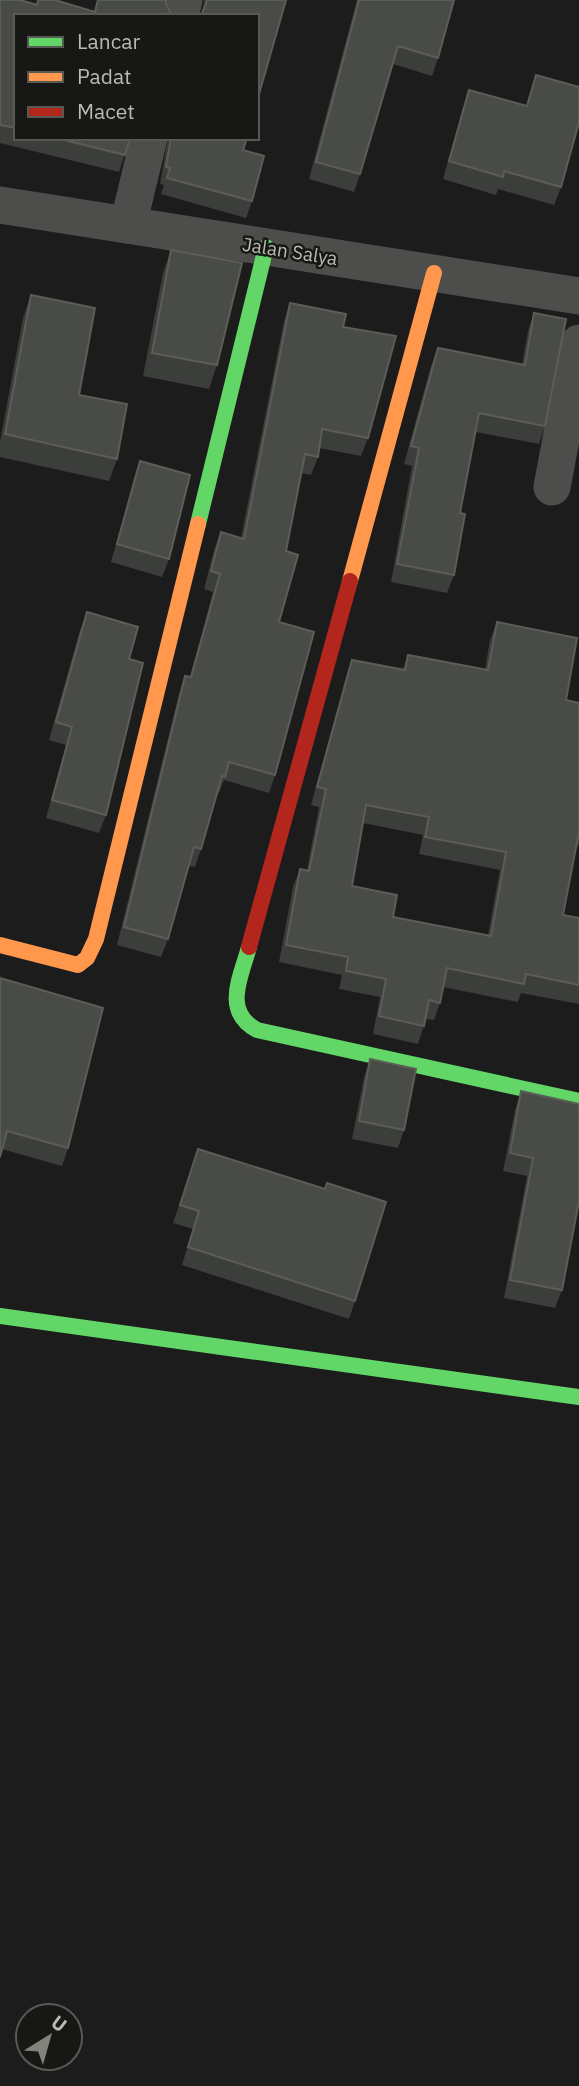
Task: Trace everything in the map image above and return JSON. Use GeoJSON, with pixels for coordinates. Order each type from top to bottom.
{"type":"FeatureCollection","features":[{"type":"Feature","properties":{"kind":"street"},"geometry":{"type":"LineString","coordinates":[[128,225],[149,140]]}},
{"type":"Feature","properties":{"kind":"street","name":"Jalan Salya"},"geometry":{"type":"LineString","coordinates":[[0,205],[579,296]]}},
{"type":"Feature","properties":{"kind":"street"},"geometry":{"type":"LineString","coordinates":[[0,944],[78,965],[87,958],[96,939],[266,247]]}},
{"type":"Feature","properties":{"kind":"street"},"geometry":{"type":"LineString","coordinates":[[434,273],[234,1002],[238,1016],[248,1027],[263,1033],[579,1101]]}},
{"type":"Feature","properties":{"kind":"street"},"geometry":{"type":"LineString","coordinates":[[552,487],[579,343]]}},
{"type":"Feature","properties":{"kind":"street"},"geometry":{"type":"LineString","coordinates":[[0,1317],[579,1397]]}},
{"type":"Feature","properties":{"kind":"building"},"geometry":{"type":"Polygon","coordinates":[[[0,0],[20,0],[37,5],[38,0],[55,0],[95,12],[98,0],[166,0],[171,14],[14,14],[14,128],[0,125],[0,0]]]}},
{"type":"Feature","properties":{"kind":"building"},"geometry":{"type":"Polygon","coordinates":[[[207,0],[286,0],[259,94],[259,14],[202,13],[207,0]]]}},
{"type":"Feature","properties":{"kind":"building"},"geometry":{"type":"Polygon","coordinates":[[[359,0],[454,0],[438,58],[398,46],[360,174],[316,162],[359,0]]]}},
{"type":"Feature","properties":{"kind":"building"},"geometry":{"type":"Polygon","coordinates":[[[536,75],[579,87],[579,122],[561,187],[504,171],[503,177],[449,161],[469,90],[527,106],[536,75]]]}},
{"type":"Feature","properties":{"kind":"building"},"geometry":{"type":"Polygon","coordinates":[[[64,140],[129,140],[125,155],[64,140]]]}},
{"type":"Feature","properties":{"kind":"building"},"geometry":{"type":"Polygon","coordinates":[[[171,140],[246,140],[243,150],[264,156],[252,201],[167,178],[170,168],[166,167],[171,140]]]}},
{"type":"Feature","properties":{"kind":"building"},"geometry":{"type":"Polygon","coordinates":[[[171,250],[242,263],[217,365],[152,353],[171,250]]]}},
{"type":"Feature","properties":{"kind":"building"},"geometry":{"type":"Polygon","coordinates":[[[31,295],[95,308],[79,395],[127,404],[117,459],[5,434],[31,295]]]}},
{"type":"Feature","properties":{"kind":"building"},"geometry":{"type":"Polygon","coordinates":[[[290,303],[346,314],[343,327],[396,336],[368,438],[322,429],[318,457],[305,454],[286,551],[298,555],[279,622],[314,632],[275,775],[229,762],[225,777],[222,776],[201,849],[194,847],[168,939],[124,927],[185,676],[191,677],[220,574],[211,571],[221,532],[244,539],[290,303]]]}},
{"type":"Feature","properties":{"kind":"building"},"geometry":{"type":"Polygon","coordinates":[[[534,313],[566,319],[545,426],[479,413],[460,513],[465,514],[454,575],[397,564],[419,448],[411,446],[438,348],[525,365],[534,313]]]}},
{"type":"Feature","properties":{"kind":"building"},"geometry":{"type":"Polygon","coordinates":[[[140,461],[190,475],[169,559],[117,544],[140,461]]]}},
{"type":"Feature","properties":{"kind":"building"},"geometry":{"type":"Polygon","coordinates":[[[87,612],[138,627],[129,659],[143,663],[106,815],[52,800],[72,727],[56,722],[87,612]]]}},
{"type":"Feature","properties":{"kind":"building"},"geometry":{"type":"Polygon","coordinates":[[[497,622],[577,638],[566,700],[579,703],[579,832],[563,915],[579,918],[579,985],[526,974],[524,984],[447,968],[440,1003],[429,1000],[424,1026],[379,1016],[386,979],[346,971],[348,957],[286,945],[300,869],[309,871],[326,789],[317,787],[352,660],[405,670],[408,655],[488,670],[497,622]],[[366,805],[352,886],[397,895],[393,917],[491,936],[506,852],[425,837],[429,817],[366,805]]]}},
{"type":"Feature","properties":{"kind":"building"},"geometry":{"type":"Polygon","coordinates":[[[0,978],[103,1008],[68,1148],[7,1131],[0,1157],[0,978]]]}},
{"type":"Feature","properties":{"kind":"building"},"geometry":{"type":"Polygon","coordinates":[[[370,1059],[416,1069],[404,1130],[359,1121],[370,1059]]]}},
{"type":"Feature","properties":{"kind":"building"},"geometry":{"type":"Polygon","coordinates":[[[521,1091],[579,1104],[579,1201],[562,1290],[510,1280],[533,1158],[510,1153],[521,1091]]]}},
{"type":"Feature","properties":{"kind":"building"},"geometry":{"type":"Polygon","coordinates":[[[198,1149],[325,1189],[327,1183],[386,1202],[355,1301],[188,1247],[199,1211],[180,1205],[198,1149]]]}},
{"type":"Feature","properties":{"kind":"traffic: fast"},"geometry":{"type":"LineString","coordinates":[[198,524],[266,247]]}},
{"type":"Feature","properties":{"kind":"traffic: fast"},"geometry":{"type":"LineString","coordinates":[[249,947],[239,981],[237,1003],[246,1022],[257,1030],[579,1101]]}},
{"type":"Feature","properties":{"kind":"traffic: fast"},"geometry":{"type":"LineString","coordinates":[[0,1316],[579,1397]]}},
{"type":"Feature","properties":{"kind":"traffic: slow"},"geometry":{"type":"LineString","coordinates":[[350,581],[434,273]]}},
{"type":"Feature","properties":{"kind":"traffic: slow"},"geometry":{"type":"LineString","coordinates":[[0,945],[78,965],[87,958],[96,939],[198,524]]}},
{"type":"Feature","properties":{"kind":"traffic: jam"},"geometry":{"type":"LineString","coordinates":[[249,947],[350,581]]}}]}
